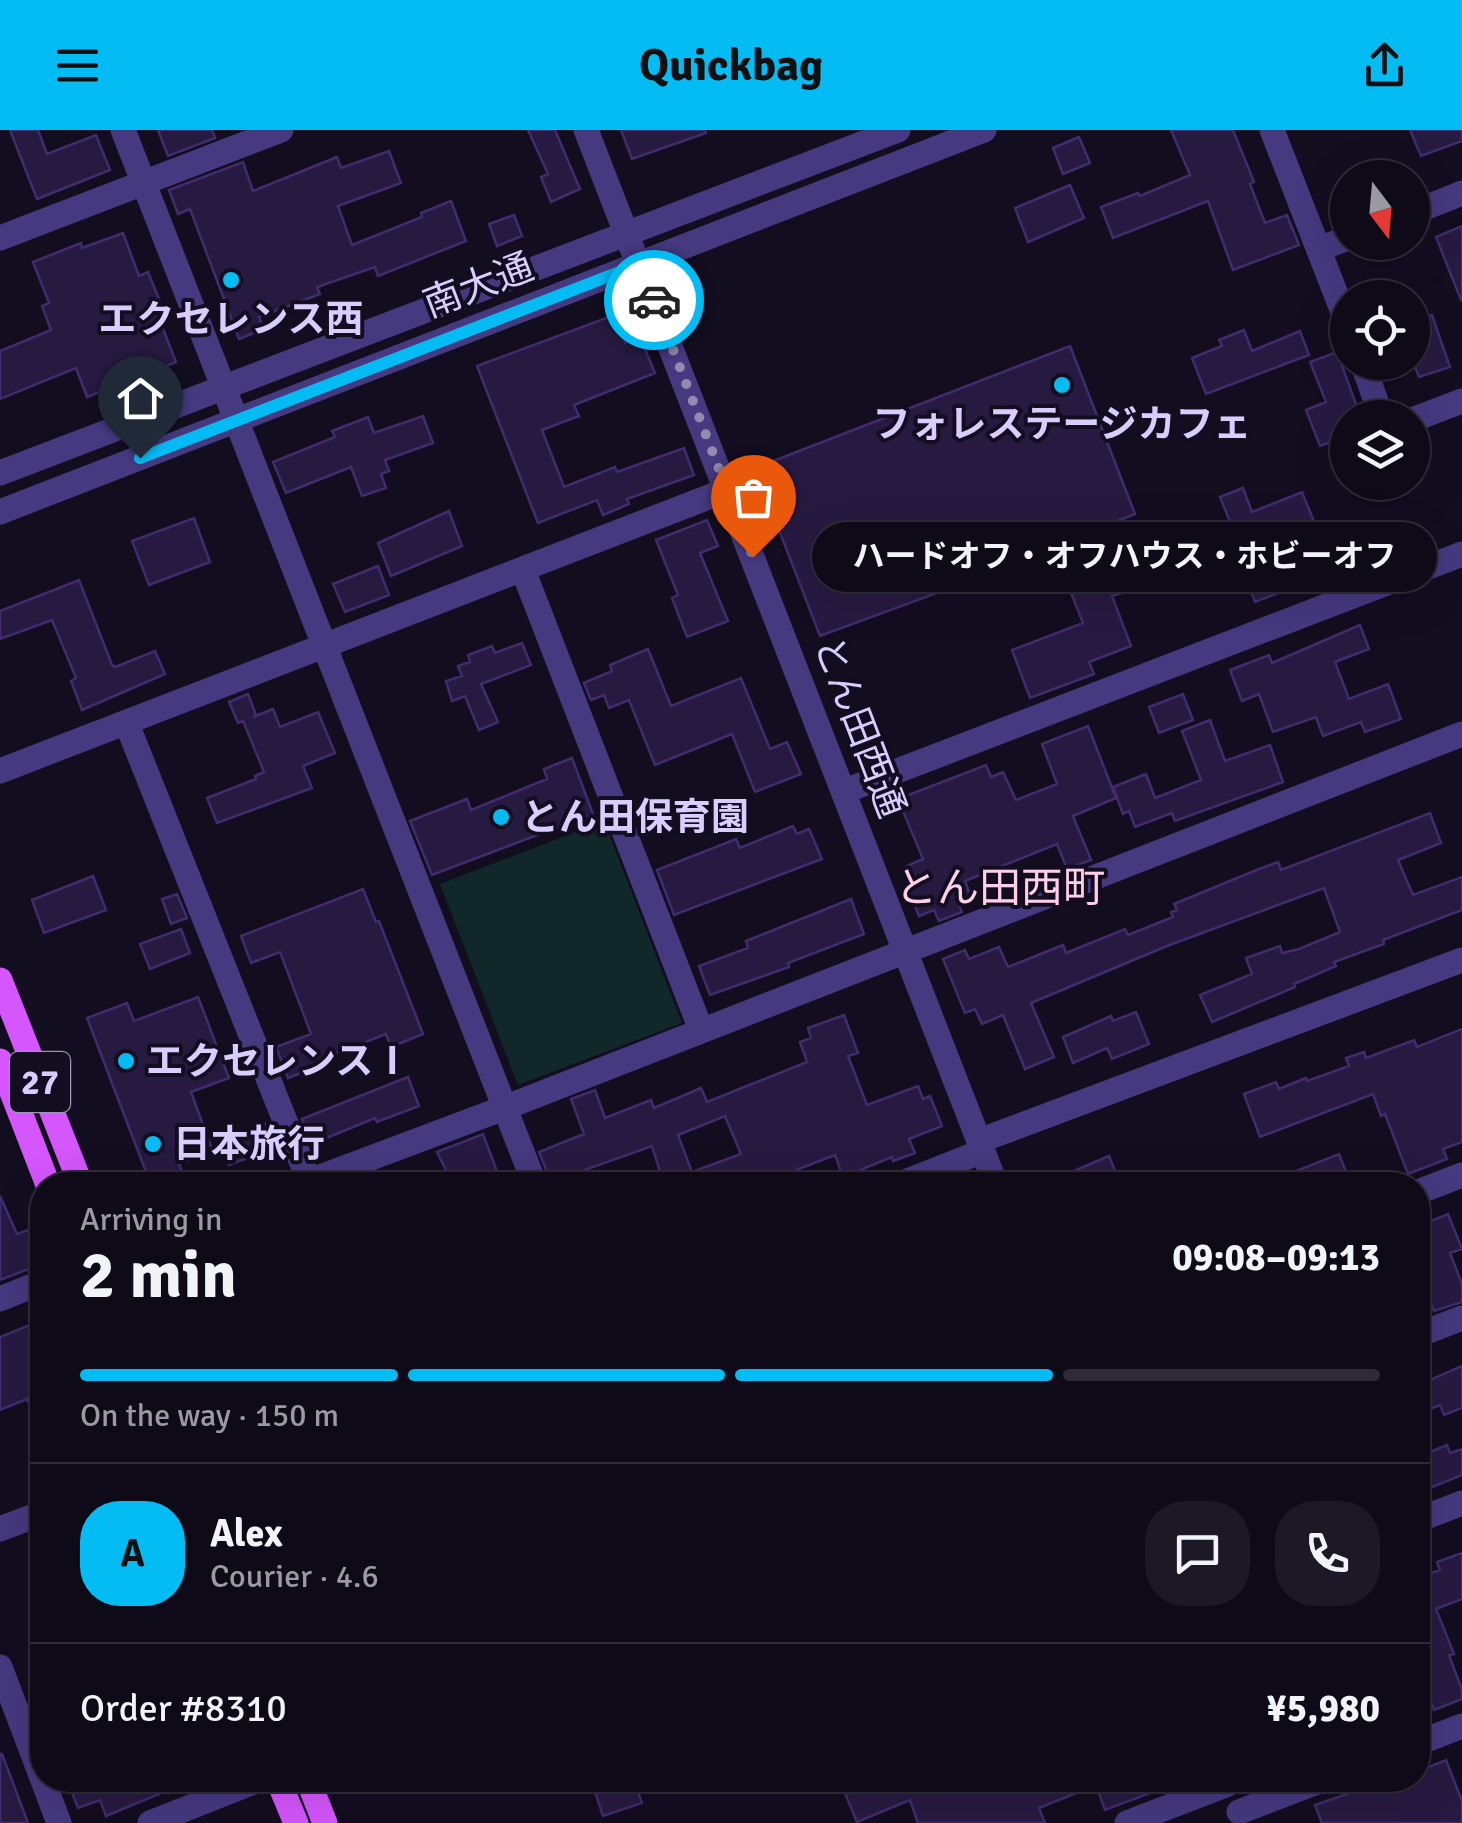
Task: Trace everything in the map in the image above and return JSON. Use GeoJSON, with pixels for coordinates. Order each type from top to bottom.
{"type":"FeatureCollection","features":[{"type":"Feature","properties":{"kind":"main road","name":"27"},"geometry":{"type":"LineString","coordinates":[[0,980],[76,1172]]}},
{"type":"Feature","properties":{"kind":"main road","name":"27"},"geometry":{"type":"LineString","coordinates":[[0,1061],[43,1172]]}},
{"type":"Feature","properties":{"kind":"main road"},"geometry":{"type":"LineString","coordinates":[[283,1792],[296,1823]]}},
{"type":"Feature","properties":{"kind":"main road"},"geometry":{"type":"LineString","coordinates":[[313,1792],[325,1823]]}},
{"type":"Feature","properties":{"kind":"street"},"geometry":{"type":"LineString","coordinates":[[122,130],[529,1172]]}},
{"type":"Feature","properties":{"kind":"street"},"geometry":{"type":"LineString","coordinates":[[0,238],[281,130]]}},
{"type":"Feature","properties":{"kind":"street","name":"とん田西通"},"geometry":{"type":"LineString","coordinates":[[586,130],[991,1172]]}},
{"type":"Feature","properties":{"kind":"street","name":"南大通"},"geometry":{"type":"LineString","coordinates":[[0,473],[898,130]]}},
{"type":"Feature","properties":{"kind":"street","name":"南大通"},"geometry":{"type":"LineString","coordinates":[[0,512],[984,130]]}},
{"type":"Feature","properties":{"kind":"street"},"geometry":{"type":"LineString","coordinates":[[1272,130],[1331,280]]}},
{"type":"Feature","properties":{"kind":"street"},"geometry":{"type":"LineString","coordinates":[[1430,206],[1462,193]]}},
{"type":"Feature","properties":{"kind":"street"},"geometry":{"type":"LineString","coordinates":[[1319,249],[1330,245]]}},
{"type":"Feature","properties":{"kind":"street"},"geometry":{"type":"LineString","coordinates":[[1430,413],[1462,401]]}},
{"type":"Feature","properties":{"kind":"street"},"geometry":{"type":"LineString","coordinates":[[0,771],[727,490]]}},
{"type":"Feature","properties":{"kind":"street"},"geometry":{"type":"LineString","coordinates":[[844,791],[1460,559]]}},
{"type":"Feature","properties":{"kind":"street"},"geometry":{"type":"LineString","coordinates":[[523,570],[701,1030]]}},
{"type":"Feature","properties":{"kind":"street"},"geometry":{"type":"LineString","coordinates":[[127,724],[300,1172]]}},
{"type":"Feature","properties":{"kind":"street"},"geometry":{"type":"LineString","coordinates":[[333,1172],[1462,734]]}},
{"type":"Feature","properties":{"kind":"street"},"geometry":{"type":"LineString","coordinates":[[925,1172],[981,1146],[1462,960]]}},
{"type":"Feature","properties":{"kind":"street"},"geometry":{"type":"LineString","coordinates":[[1430,1187],[1462,1175]]}},
{"type":"Feature","properties":{"kind":"street"},"geometry":{"type":"LineString","coordinates":[[0,1298],[30,1287]]}},
{"type":"Feature","properties":{"kind":"street"},"geometry":{"type":"LineString","coordinates":[[1430,1330],[1462,1318]]}},
{"type":"Feature","properties":{"kind":"street"},"geometry":{"type":"LineString","coordinates":[[1430,1515],[1462,1502]]}},
{"type":"Feature","properties":{"kind":"street"},"geometry":{"type":"LineString","coordinates":[[0,1529],[30,1517]]}},
{"type":"Feature","properties":{"kind":"street"},"geometry":{"type":"LineString","coordinates":[[0,1667],[30,1748]]}},
{"type":"Feature","properties":{"kind":"street"},"geometry":{"type":"LineString","coordinates":[[1430,1738],[1462,1726]]}},
{"type":"Feature","properties":{"kind":"street"},"geometry":{"type":"LineString","coordinates":[[46,1792],[58,1823]]}},
{"type":"Feature","properties":{"kind":"street"},"geometry":{"type":"LineString","coordinates":[[150,1823],[228,1792]]}},
{"type":"Feature","properties":{"kind":"street"},"geometry":{"type":"LineString","coordinates":[[1127,1823],[1203,1792]]}},
{"type":"Feature","properties":{"kind":"street"},"geometry":{"type":"LineString","coordinates":[[1232,1792],[1241,1818],[1296,1792]]}},
{"type":"Feature","properties":{"kind":"green space"},"geometry":{"type":"Polygon","coordinates":[[[604,821],[682,1023],[518,1085],[440,884],[604,821]]]}},
{"type":"Feature","properties":{"kind":"building"},"geometry":{"type":"Polygon","coordinates":[[[10,130],[38,130],[47,154],[96,135],[110,170],[37,199],[10,130]]]}},
{"type":"Feature","properties":{"kind":"building"},"geometry":{"type":"Polygon","coordinates":[[[158,130],[212,130],[215,138],[168,156],[158,130]]]}},
{"type":"Feature","properties":{"kind":"building"},"geometry":{"type":"Polygon","coordinates":[[[528,130],[555,130],[580,189],[551,202],[541,177],[548,174],[528,130]]]}},
{"type":"Feature","properties":{"kind":"building"},"geometry":{"type":"Polygon","coordinates":[[[621,130],[705,130],[706,133],[632,159],[621,130]]]}},
{"type":"Feature","properties":{"kind":"building"},"geometry":{"type":"Polygon","coordinates":[[[1171,130],[1233,130],[1265,223],[1287,215],[1299,245],[1233,270],[1208,201],[1113,238],[1101,207],[1190,175],[1171,130]]]}},
{"type":"Feature","properties":{"kind":"building"},"geometry":{"type":"Polygon","coordinates":[[[1410,130],[1462,130],[1462,141],[1421,156],[1410,130]]]}},
{"type":"Feature","properties":{"kind":"building"},"geometry":{"type":"Polygon","coordinates":[[[1079,137],[1090,163],[1063,174],[1053,148],[1079,137]]]}},
{"type":"Feature","properties":{"kind":"building"},"geometry":{"type":"Polygon","coordinates":[[[389,151],[401,183],[338,206],[352,245],[451,201],[466,241],[378,276],[375,267],[317,287],[320,294],[259,317],[264,329],[239,339],[190,209],[178,214],[169,190],[243,162],[253,191],[337,157],[341,168],[389,151]]]}},
{"type":"Feature","properties":{"kind":"building"},"geometry":{"type":"Polygon","coordinates":[[[1070,185],[1084,218],[1028,242],[1015,208],[1070,185]]]}},
{"type":"Feature","properties":{"kind":"building"},"geometry":{"type":"Polygon","coordinates":[[[514,215],[522,236],[497,246],[489,224],[514,215]]]}},
{"type":"Feature","properties":{"kind":"building"},"geometry":{"type":"Polygon","coordinates":[[[1462,226],[1462,300],[1461,300],[1436,237],[1462,226]]]}},
{"type":"Feature","properties":{"kind":"building"},"geometry":{"type":"Polygon","coordinates":[[[123,233],[139,276],[148,272],[163,309],[156,311],[176,362],[87,397],[76,368],[0,399],[0,351],[51,330],[42,306],[49,303],[33,262],[81,243],[82,248],[123,233]]]}},
{"type":"Feature","properties":{"kind":"building"},"geometry":{"type":"Polygon","coordinates":[[[614,315],[625,343],[640,337],[655,373],[574,405],[579,416],[542,430],[564,487],[615,467],[617,472],[684,448],[694,475],[627,499],[629,504],[603,515],[597,500],[538,523],[477,366],[614,315]]]}},
{"type":"Feature","properties":{"kind":"building"},"geometry":{"type":"Polygon","coordinates":[[[1430,316],[1450,367],[1430,373],[1430,316]]]}},
{"type":"Feature","properties":{"kind":"building"},"geometry":{"type":"Polygon","coordinates":[[[1244,330],[1252,351],[1300,331],[1309,355],[1206,394],[1192,358],[1222,346],[1219,340],[1244,330]]]}},
{"type":"Feature","properties":{"kind":"building"},"geometry":{"type":"Polygon","coordinates":[[[1070,346],[1135,514],[1097,529],[1122,593],[1112,596],[1131,646],[1089,662],[1094,674],[1030,698],[1012,650],[1083,623],[1054,550],[820,636],[755,468],[1070,346]]]}},
{"type":"Feature","properties":{"kind":"building"},"geometry":{"type":"Polygon","coordinates":[[[1330,355],[1330,380],[1347,380],[1354,400],[1330,400],[1330,442],[1320,446],[1306,410],[1326,402],[1310,362],[1330,355]]]}},
{"type":"Feature","properties":{"kind":"building"},"geometry":{"type":"Polygon","coordinates":[[[423,416],[433,443],[385,460],[389,471],[381,474],[386,488],[362,496],[351,467],[286,493],[273,462],[335,437],[332,431],[368,417],[374,433],[423,416]]]}},
{"type":"Feature","properties":{"kind":"building"},"geometry":{"type":"Polygon","coordinates":[[[1243,488],[1252,512],[1302,492],[1324,546],[1332,543],[1344,574],[1304,590],[1302,584],[1255,602],[1239,559],[1227,564],[1224,558],[1167,579],[1157,554],[1194,540],[1196,546],[1234,532],[1220,497],[1243,488]]]}},
{"type":"Feature","properties":{"kind":"building"},"geometry":{"type":"Polygon","coordinates":[[[449,511],[462,546],[391,576],[378,543],[449,511]]]}},
{"type":"Feature","properties":{"kind":"building"},"geometry":{"type":"Polygon","coordinates":[[[194,518],[210,562],[149,585],[132,541],[194,518]]]}},
{"type":"Feature","properties":{"kind":"building"},"geometry":{"type":"Polygon","coordinates":[[[707,520],[718,546],[700,553],[728,621],[687,637],[672,598],[678,595],[656,540],[707,520]]]}},
{"type":"Feature","properties":{"kind":"building"},"geometry":{"type":"Polygon","coordinates":[[[378,566],[389,595],[345,612],[333,584],[378,566]]]}},
{"type":"Feature","properties":{"kind":"building"},"geometry":{"type":"Polygon","coordinates":[[[79,580],[112,665],[155,651],[165,674],[82,710],[71,681],[76,678],[52,620],[0,639],[0,611],[79,580]]]}},
{"type":"Feature","properties":{"kind":"building"},"geometry":{"type":"Polygon","coordinates":[[[1360,625],[1369,649],[1335,662],[1349,699],[1388,684],[1401,719],[1365,732],[1361,722],[1323,736],[1316,717],[1273,732],[1259,694],[1242,701],[1230,670],[1269,655],[1272,663],[1360,625]]]}},
{"type":"Feature","properties":{"kind":"building"},"geometry":{"type":"Polygon","coordinates":[[[522,643],[531,665],[481,684],[498,722],[479,730],[465,696],[452,701],[446,681],[462,676],[458,666],[470,662],[468,655],[492,646],[495,653],[522,643]]]}},
{"type":"Feature","properties":{"kind":"building"},"geometry":{"type":"Polygon","coordinates":[[[648,649],[671,706],[741,678],[770,749],[787,742],[801,774],[755,792],[732,734],[655,765],[629,700],[609,708],[604,695],[591,700],[584,683],[612,671],[610,665],[648,649]]]}},
{"type":"Feature","properties":{"kind":"building"},"geometry":{"type":"Polygon","coordinates":[[[248,694],[256,715],[253,717],[273,709],[280,727],[318,712],[335,753],[303,766],[312,788],[217,823],[207,798],[256,779],[264,772],[243,721],[238,723],[229,702],[248,694]]]}},
{"type":"Feature","properties":{"kind":"building"},"geometry":{"type":"Polygon","coordinates":[[[1183,694],[1193,720],[1159,733],[1149,707],[1183,694]]]}},
{"type":"Feature","properties":{"kind":"building"},"geometry":{"type":"Polygon","coordinates":[[[1210,720],[1225,761],[1270,745],[1283,782],[1175,821],[1172,813],[1135,827],[1129,811],[1123,814],[1113,787],[1146,774],[1155,798],[1201,780],[1182,731],[1210,720]]]}},
{"type":"Feature","properties":{"kind":"building"},"geometry":{"type":"Polygon","coordinates":[[[1088,726],[1116,798],[1073,816],[1091,860],[1067,869],[1057,844],[965,881],[972,900],[959,905],[962,912],[939,921],[934,910],[919,916],[908,888],[915,886],[907,866],[923,859],[898,799],[986,765],[991,777],[1003,772],[1016,800],[1057,784],[1042,744],[1088,726]]]}},
{"type":"Feature","properties":{"kind":"building","name":"とん田保育園"},"geometry":{"type":"Polygon","coordinates":[[[572,758],[593,814],[432,875],[410,821],[467,799],[471,810],[547,779],[544,769],[572,758]]]}},
{"type":"Feature","properties":{"kind":"building"},"geometry":{"type":"Polygon","coordinates":[[[1430,813],[1441,843],[1398,860],[1413,895],[1462,877],[1462,910],[1383,940],[1384,944],[1334,962],[1336,966],[1294,984],[1295,987],[1212,1022],[1200,995],[1252,974],[1246,958],[1280,946],[1282,953],[1299,949],[1340,932],[1324,888],[1167,946],[1031,1003],[1054,1057],[1025,1069],[1003,1015],[982,1024],[975,1009],[965,1013],[943,959],[965,950],[969,959],[999,947],[1008,967],[1063,945],[1066,953],[1125,929],[1128,935],[1173,917],[1171,912],[1177,910],[1174,904],[1259,869],[1278,862],[1281,870],[1430,813]]]}},
{"type":"Feature","properties":{"kind":"building"},"geometry":{"type":"Polygon","coordinates":[[[793,826],[797,834],[809,829],[822,859],[674,915],[657,870],[736,839],[740,848],[793,826]]]}},
{"type":"Feature","properties":{"kind":"building"},"geometry":{"type":"Polygon","coordinates":[[[93,876],[106,910],[44,933],[32,900],[93,876]]]}},
{"type":"Feature","properties":{"kind":"building"},"geometry":{"type":"Polygon","coordinates":[[[363,889],[423,1034],[391,1047],[386,1034],[329,1056],[331,1061],[288,1078],[276,1047],[311,1034],[280,952],[251,963],[241,936],[363,889]]]}},
{"type":"Feature","properties":{"kind":"building"},"geometry":{"type":"Polygon","coordinates":[[[177,894],[187,918],[171,924],[162,899],[177,894]]]}},
{"type":"Feature","properties":{"kind":"building"},"geometry":{"type":"Polygon","coordinates":[[[851,899],[864,934],[788,963],[789,967],[710,995],[699,966],[748,948],[746,941],[851,899]]]}},
{"type":"Feature","properties":{"kind":"building"},"geometry":{"type":"Polygon","coordinates":[[[181,929],[190,953],[150,969],[140,944],[181,929]]]}},
{"type":"Feature","properties":{"kind":"building"},"geometry":{"type":"Polygon","coordinates":[[[198,997],[229,1078],[191,1092],[213,1152],[179,1164],[182,1172],[146,1172],[87,1018],[127,1003],[134,1021],[198,997]]]}},
{"type":"Feature","properties":{"kind":"building"},"geometry":{"type":"Polygon","coordinates":[[[1136,1012],[1149,1044],[1112,1059],[1107,1048],[1073,1063],[1063,1037],[1111,1016],[1113,1021],[1136,1012]]]}},
{"type":"Feature","properties":{"kind":"building"},"geometry":{"type":"Polygon","coordinates":[[[844,1015],[858,1053],[848,1056],[867,1105],[918,1086],[923,1099],[930,1096],[942,1126],[909,1139],[915,1153],[893,1161],[892,1157],[855,1172],[841,1172],[835,1155],[791,1172],[692,1172],[660,1172],[652,1146],[579,1172],[547,1172],[539,1152],[584,1134],[571,1099],[595,1090],[605,1118],[651,1100],[654,1108],[701,1088],[707,1102],[807,1062],[800,1042],[811,1038],[808,1028],[844,1015]],[[725,1116],[678,1135],[692,1172],[741,1154],[725,1116]]]}},
{"type":"Feature","properties":{"kind":"building"},"geometry":{"type":"Polygon","coordinates":[[[1462,1029],[1462,1142],[1443,1149],[1447,1159],[1407,1172],[1373,1094],[1260,1137],[1244,1094],[1276,1082],[1279,1089],[1306,1078],[1307,1081],[1349,1066],[1346,1058],[1364,1052],[1366,1058],[1414,1040],[1417,1047],[1462,1029]]]}},
{"type":"Feature","properties":{"kind":"building"},"geometry":{"type":"Polygon","coordinates":[[[408,1077],[419,1106],[377,1122],[375,1118],[312,1144],[302,1119],[408,1077]]]}},
{"type":"Feature","properties":{"kind":"building"},"geometry":{"type":"Polygon","coordinates":[[[265,1124],[274,1148],[229,1165],[220,1142],[265,1124]]]}},
{"type":"Feature","properties":{"kind":"building"},"geometry":{"type":"Polygon","coordinates":[[[483,1134],[497,1172],[447,1172],[437,1152],[483,1134]]]}},
{"type":"Feature","properties":{"kind":"building"},"geometry":{"type":"Polygon","coordinates":[[[1339,1154],[1346,1172],[1293,1172],[1339,1154]]]}},
{"type":"Feature","properties":{"kind":"building"},"geometry":{"type":"Polygon","coordinates":[[[1109,1156],[1116,1172],[1071,1172],[1109,1156]]]}},
{"type":"Feature","properties":{"kind":"building"},"geometry":{"type":"Polygon","coordinates":[[[0,1196],[17,1234],[28,1230],[30,1269],[0,1280],[0,1196]]]}},
{"type":"Feature","properties":{"kind":"building"},"geometry":{"type":"Polygon","coordinates":[[[1448,1214],[1462,1249],[1450,1253],[1462,1284],[1462,1302],[1434,1311],[1430,1301],[1430,1221],[1448,1214]]]}},
{"type":"Feature","properties":{"kind":"building"},"geometry":{"type":"Polygon","coordinates":[[[30,1325],[30,1406],[27,1399],[0,1410],[0,1337],[30,1325]]]}},
{"type":"Feature","properties":{"kind":"building"},"geometry":{"type":"Polygon","coordinates":[[[1462,1366],[1462,1408],[1444,1415],[1440,1405],[1430,1409],[1430,1380],[1462,1366]]]}},
{"type":"Feature","properties":{"kind":"building"},"geometry":{"type":"Polygon","coordinates":[[[1447,1445],[1450,1453],[1462,1449],[1462,1475],[1430,1488],[1430,1452],[1447,1445]]]}},
{"type":"Feature","properties":{"kind":"building"},"geometry":{"type":"Polygon","coordinates":[[[1462,1553],[1462,1599],[1436,1609],[1454,1654],[1449,1655],[1462,1699],[1434,1710],[1430,1702],[1430,1574],[1440,1570],[1437,1562],[1462,1553]]]}},
{"type":"Feature","properties":{"kind":"building"},"geometry":{"type":"Polygon","coordinates":[[[2,1754],[28,1823],[0,1823],[2,1754]]]}},
{"type":"Feature","properties":{"kind":"building"},"geometry":{"type":"Polygon","coordinates":[[[1446,1760],[1462,1801],[1462,1823],[1322,1823],[1315,1805],[1352,1792],[1430,1792],[1430,1766],[1446,1760]]]}},
{"type":"Feature","properties":{"kind":"building"},"geometry":{"type":"Polygon","coordinates":[[[72,1792],[164,1792],[106,1816],[100,1800],[78,1808],[72,1792]]]}},
{"type":"Feature","properties":{"kind":"building"},"geometry":{"type":"Polygon","coordinates":[[[595,1792],[638,1792],[642,1803],[603,1816],[595,1792]]]}},
{"type":"Feature","properties":{"kind":"building"},"geometry":{"type":"Polygon","coordinates":[[[844,1792],[1079,1792],[1039,1808],[1045,1823],[918,1823],[910,1800],[857,1822],[844,1792]]]}},
{"type":"Feature","properties":{"kind":"building"},"geometry":{"type":"Polygon","coordinates":[[[1099,1792],[1153,1792],[1105,1810],[1099,1792]]]}},
{"type":"Feature","properties":{"kind":"way so far"},"geometry":{"type":"LineString","coordinates":[[654,300],[753,557]]}},
{"type":"Feature","properties":{"kind":"place","name":"エクセレンス西"},"geometry":{"type":"Point","coordinates":[231,280]}},
{"type":"Feature","properties":{"kind":"place","name":"フォレステージカフェ"},"geometry":{"type":"Point","coordinates":[1062,385]}},
{"type":"Feature","properties":{"kind":"place","name":"ハードオフ・オフハウス・ホビーオフ"},"geometry":{"type":"Point","coordinates":[753,557]}},
{"type":"Feature","properties":{"kind":"place","name":"とん田保育園"},"geometry":{"type":"Point","coordinates":[501,817]}},
{"type":"Feature","properties":{"kind":"place","name":"エクセレンスⅠ"},"geometry":{"type":"Point","coordinates":[126,1061]}},
{"type":"Feature","properties":{"kind":"place","name":"日本旅行"},"geometry":{"type":"Point","coordinates":[153,1144]}},
{"type":"Feature","properties":{"kind":"district","name":"とん田西町"},"geometry":{"type":"Point","coordinates":[1000,887]}},
{"type":"Feature","properties":{"kind":"route"},"geometry":{"type":"LineString","coordinates":[[140,458],[640,264],[654,300]]}}]}
